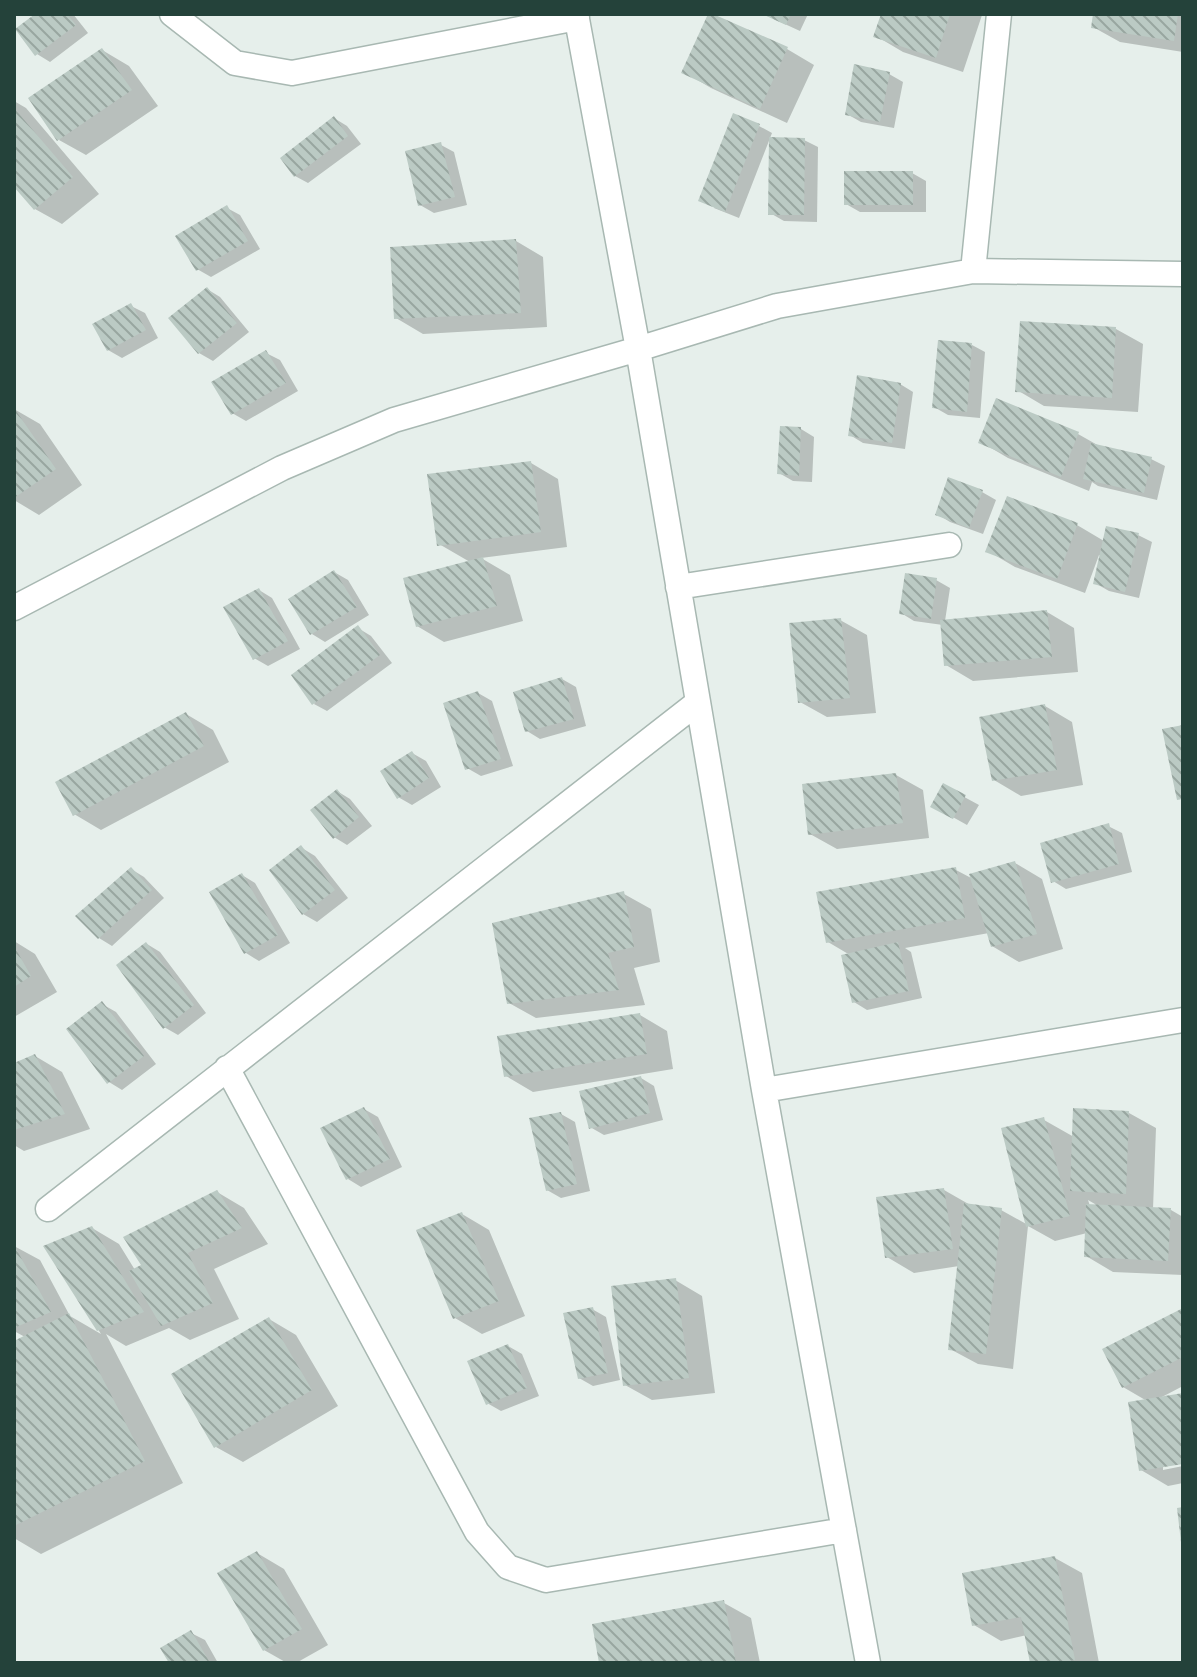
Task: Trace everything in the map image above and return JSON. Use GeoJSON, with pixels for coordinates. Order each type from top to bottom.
{"type":"FeatureCollection","features":[{"type":"Feature","properties":{"kind":"street"},"geometry":{"type":"LineString","coordinates":[[172,14],[235,63],[292,73],[576,16],[638,349],[764,1090],[868,1663]]}},
{"type":"Feature","properties":{"kind":"street"},"geometry":{"type":"LineString","coordinates":[[973,271],[999,14]]}},
{"type":"Feature","properties":{"kind":"street"},"geometry":{"type":"LineString","coordinates":[[14,608],[282,468],[394,420],[777,306],[973,271],[1183,274]]}},
{"type":"Feature","properties":{"kind":"street"},"geometry":{"type":"LineString","coordinates":[[678,587],[949,545]]}},
{"type":"Feature","properties":{"kind":"street"},"geometry":{"type":"LineString","coordinates":[[48,1209],[697,703]]}},
{"type":"Feature","properties":{"kind":"street"},"geometry":{"type":"LineString","coordinates":[[764,1090],[1183,1020]]}},
{"type":"Feature","properties":{"kind":"street"},"geometry":{"type":"LineString","coordinates":[[227,1068],[477,1532],[508,1567],[546,1580],[844,1530]]}},
{"type":"Feature","properties":{"kind":"building"},"geometry":{"type":"Polygon","coordinates":[[[35,14],[67,14],[76,25],[35,56],[15,29],[35,14]]]}},
{"type":"Feature","properties":{"kind":"building"},"geometry":{"type":"Polygon","coordinates":[[[708,14],[788,47],[760,109],[681,73],[708,14]]]}},
{"type":"Feature","properties":{"kind":"building"},"geometry":{"type":"Polygon","coordinates":[[[762,14],[791,14],[786,25],[762,14]]]}},
{"type":"Feature","properties":{"kind":"building"},"geometry":{"type":"Polygon","coordinates":[[[881,14],[950,14],[936,58],[873,37],[881,14]]]}},
{"type":"Feature","properties":{"kind":"building"},"geometry":{"type":"Polygon","coordinates":[[[1093,14],[1178,14],[1174,41],[1091,28],[1093,14]]]}},
{"type":"Feature","properties":{"kind":"building"},"geometry":{"type":"Polygon","coordinates":[[[102,48],[132,90],[57,141],[28,98],[102,48]]]}},
{"type":"Feature","properties":{"kind":"building"},"geometry":{"type":"Polygon","coordinates":[[[854,64],[890,72],[880,122],[845,115],[854,64]]]}},
{"type":"Feature","properties":{"kind":"building"},"geometry":{"type":"Polygon","coordinates":[[[14,108],[73,177],[34,210],[14,187],[14,108]]]}},
{"type":"Feature","properties":{"kind":"building"},"geometry":{"type":"Polygon","coordinates":[[[733,113],[760,124],[725,212],[698,201],[733,113]]]}},
{"type":"Feature","properties":{"kind":"building"},"geometry":{"type":"Polygon","coordinates":[[[334,116],[348,136],[294,177],[280,158],[334,116]]]}},
{"type":"Feature","properties":{"kind":"building"},"geometry":{"type":"Polygon","coordinates":[[[769,137],[805,138],[804,215],[768,215],[769,137]]]}},
{"type":"Feature","properties":{"kind":"building"},"geometry":{"type":"Polygon","coordinates":[[[441,142],[455,197],[418,206],[405,151],[441,142]]]}},
{"type":"Feature","properties":{"kind":"building"},"geometry":{"type":"Polygon","coordinates":[[[844,171],[913,171],[913,205],[844,205],[844,171]]]}},
{"type":"Feature","properties":{"kind":"building"},"geometry":{"type":"Polygon","coordinates":[[[227,205],[248,241],[196,271],[175,236],[227,205]]]}},
{"type":"Feature","properties":{"kind":"building"},"geometry":{"type":"Polygon","coordinates":[[[516,239],[521,313],[394,319],[390,247],[516,239]]]}},
{"type":"Feature","properties":{"kind":"building"},"geometry":{"type":"Polygon","coordinates":[[[207,287],[237,323],[198,354],[168,318],[207,287]]]}},
{"type":"Feature","properties":{"kind":"building"},"geometry":{"type":"Polygon","coordinates":[[[131,303],[146,330],[107,351],[92,324],[131,303]]]}},
{"type":"Feature","properties":{"kind":"building"},"geometry":{"type":"Polygon","coordinates":[[[1020,321],[1116,327],[1112,398],[1015,392],[1020,321]]]}},
{"type":"Feature","properties":{"kind":"building"},"geometry":{"type":"Polygon","coordinates":[[[938,340],[972,343],[967,412],[932,408],[938,340]]]}},
{"type":"Feature","properties":{"kind":"building"},"geometry":{"type":"Polygon","coordinates":[[[266,350],[286,383],[231,415],[211,382],[266,350]]]}},
{"type":"Feature","properties":{"kind":"building"},"geometry":{"type":"Polygon","coordinates":[[[857,375],[901,383],[892,443],[848,436],[857,375]]]}},
{"type":"Feature","properties":{"kind":"building"},"geometry":{"type":"Polygon","coordinates":[[[996,398],[1079,432],[1061,477],[978,443],[996,398]]]}},
{"type":"Feature","properties":{"kind":"building"},"geometry":{"type":"Polygon","coordinates":[[[14,408],[56,469],[14,498],[14,408]]]}},
{"type":"Feature","properties":{"kind":"building"},"geometry":{"type":"Polygon","coordinates":[[[780,426],[801,427],[799,476],[777,474],[780,426]]]}},
{"type":"Feature","properties":{"kind":"building"},"geometry":{"type":"Polygon","coordinates":[[[1091,443],[1152,457],[1144,493],[1083,479],[1091,443]]]}},
{"type":"Feature","properties":{"kind":"building"},"geometry":{"type":"Polygon","coordinates":[[[531,461],[541,532],[437,546],[427,474],[531,461]]]}},
{"type":"Feature","properties":{"kind":"building"},"geometry":{"type":"Polygon","coordinates":[[[948,477],[983,490],[969,528],[935,515],[948,477]]]}},
{"type":"Feature","properties":{"kind":"building"},"geometry":{"type":"Polygon","coordinates":[[[1007,496],[1078,523],[1057,579],[985,552],[1007,496]]]}},
{"type":"Feature","properties":{"kind":"building"},"geometry":{"type":"Polygon","coordinates":[[[1106,526],[1139,533],[1125,592],[1093,584],[1106,526]]]}},
{"type":"Feature","properties":{"kind":"building"},"geometry":{"type":"Polygon","coordinates":[[[483,557],[497,606],[416,627],[403,578],[483,557]]]}},
{"type":"Feature","properties":{"kind":"building"},"geometry":{"type":"Polygon","coordinates":[[[334,570],[357,607],[310,635],[288,599],[334,570]]]}},
{"type":"Feature","properties":{"kind":"building"},"geometry":{"type":"Polygon","coordinates":[[[905,573],[937,578],[931,619],[899,614],[905,573]]]}},
{"type":"Feature","properties":{"kind":"building"},"geometry":{"type":"Polygon","coordinates":[[[259,588],[288,641],[253,660],[223,607],[259,588]]]}},
{"type":"Feature","properties":{"kind":"building"},"geometry":{"type":"Polygon","coordinates":[[[1047,610],[1052,657],[944,666],[940,620],[1047,610]]]}},
{"type":"Feature","properties":{"kind":"building"},"geometry":{"type":"Polygon","coordinates":[[[841,618],[850,698],[798,703],[789,623],[841,618]]]}},
{"type":"Feature","properties":{"kind":"building"},"geometry":{"type":"Polygon","coordinates":[[[358,625],[380,655],[312,705],[291,675],[358,625]]]}},
{"type":"Feature","properties":{"kind":"building"},"geometry":{"type":"Polygon","coordinates":[[[562,677],[574,719],[525,732],[513,692],[562,677]]]}},
{"type":"Feature","properties":{"kind":"building"},"geometry":{"type":"Polygon","coordinates":[[[478,691],[501,759],[465,770],[443,703],[478,691]]]}},
{"type":"Feature","properties":{"kind":"building"},"geometry":{"type":"Polygon","coordinates":[[[1045,704],[1057,770],[992,781],[979,717],[1045,704]]]}},
{"type":"Feature","properties":{"kind":"building"},"geometry":{"type":"Polygon","coordinates":[[[186,712],[204,746],[73,816],[55,782],[186,712]]]}},
{"type":"Feature","properties":{"kind":"building"},"geometry":{"type":"Polygon","coordinates":[[[1183,725],[1183,799],[1177,800],[1162,729],[1183,725]]]}},
{"type":"Feature","properties":{"kind":"building"},"geometry":{"type":"Polygon","coordinates":[[[412,751],[429,778],[397,799],[380,771],[412,751]]]}},
{"type":"Feature","properties":{"kind":"building"},"geometry":{"type":"Polygon","coordinates":[[[896,773],[903,823],[808,835],[802,784],[896,773]]]}},
{"type":"Feature","properties":{"kind":"building"},"geometry":{"type":"Polygon","coordinates":[[[943,783],[966,795],[953,819],[930,807],[943,783]]]}},
{"type":"Feature","properties":{"kind":"building"},"geometry":{"type":"Polygon","coordinates":[[[337,789],[359,817],[333,839],[310,810],[337,789]]]}},
{"type":"Feature","properties":{"kind":"building"},"geometry":{"type":"Polygon","coordinates":[[[1109,823],[1119,864],[1051,883],[1040,843],[1109,823]]]}},
{"type":"Feature","properties":{"kind":"building"},"geometry":{"type":"Polygon","coordinates":[[[301,845],[335,890],[302,915],[269,870],[301,845]]]}},
{"type":"Feature","properties":{"kind":"building"},"geometry":{"type":"Polygon","coordinates":[[[1015,861],[1037,934],[991,947],[969,874],[1015,861]]]}},
{"type":"Feature","properties":{"kind":"building"},"geometry":{"type":"Polygon","coordinates":[[[131,867],[152,890],[98,939],[75,916],[131,867]]]}},
{"type":"Feature","properties":{"kind":"building"},"geometry":{"type":"Polygon","coordinates":[[[956,867],[965,918],[826,943],[816,892],[956,867]]]}},
{"type":"Feature","properties":{"kind":"building"},"geometry":{"type":"Polygon","coordinates":[[[242,873],[278,935],[244,954],[209,892],[242,873]]]}},
{"type":"Feature","properties":{"kind":"building"},"geometry":{"type":"Polygon","coordinates":[[[624,891],[634,947],[608,953],[619,990],[507,1004],[492,923],[624,891]]]}},
{"type":"Feature","properties":{"kind":"building"},"geometry":{"type":"Polygon","coordinates":[[[146,942],[194,1005],[163,1029],[116,965],[146,942]]]}},
{"type":"Feature","properties":{"kind":"building"},"geometry":{"type":"Polygon","coordinates":[[[898,942],[909,991],[852,1003],[841,955],[898,942]]]}},
{"type":"Feature","properties":{"kind":"building"},"geometry":{"type":"Polygon","coordinates":[[[14,946],[31,976],[14,987],[14,946]]]}},
{"type":"Feature","properties":{"kind":"building"},"geometry":{"type":"Polygon","coordinates":[[[102,1001],[144,1056],[107,1084],[66,1029],[102,1001]]]}},
{"type":"Feature","properties":{"kind":"building"},"geometry":{"type":"Polygon","coordinates":[[[640,1013],[647,1054],[504,1077],[497,1036],[640,1013]]]}},
{"type":"Feature","properties":{"kind":"building"},"geometry":{"type":"Polygon","coordinates":[[[35,1054],[65,1114],[14,1130],[14,1063],[35,1054]]]}},
{"type":"Feature","properties":{"kind":"building"},"geometry":{"type":"Polygon","coordinates":[[[641,1076],[650,1113],[589,1129],[579,1091],[641,1076]]]}},
{"type":"Feature","properties":{"kind":"building"},"geometry":{"type":"Polygon","coordinates":[[[364,1107],[390,1159],[346,1180],[320,1128],[364,1107]]]}},
{"type":"Feature","properties":{"kind":"building"},"geometry":{"type":"Polygon","coordinates":[[[1073,1108],[1129,1111],[1126,1194],[1070,1191],[1073,1108]]]}},
{"type":"Feature","properties":{"kind":"building"},"geometry":{"type":"Polygon","coordinates":[[[561,1112],[577,1184],[546,1191],[529,1118],[561,1112]]]}},
{"type":"Feature","properties":{"kind":"building"},"geometry":{"type":"Polygon","coordinates":[[[1044,1117],[1070,1216],[1026,1227],[1001,1128],[1044,1117]]]}},
{"type":"Feature","properties":{"kind":"building"},"geometry":{"type":"Polygon","coordinates":[[[944,1188],[953,1249],[885,1258],[876,1197],[944,1188]]]}},
{"type":"Feature","properties":{"kind":"building"},"geometry":{"type":"Polygon","coordinates":[[[217,1190],[242,1228],[188,1253],[213,1303],[161,1326],[129,1271],[141,1265],[123,1237],[217,1190]]]}},
{"type":"Feature","properties":{"kind":"building"},"geometry":{"type":"Polygon","coordinates":[[[964,1203],[1002,1208],[986,1354],[948,1350],[964,1203]]]}},
{"type":"Feature","properties":{"kind":"building"},"geometry":{"type":"Polygon","coordinates":[[[1086,1204],[1171,1208],[1168,1261],[1084,1257],[1086,1204]]]}},
{"type":"Feature","properties":{"kind":"building"},"geometry":{"type":"Polygon","coordinates":[[[462,1212],[499,1301],[453,1319],[416,1230],[462,1212]]]}},
{"type":"Feature","properties":{"kind":"building"},"geometry":{"type":"Polygon","coordinates":[[[92,1226],[144,1312],[97,1331],[43,1246],[92,1226]]]}},
{"type":"Feature","properties":{"kind":"building"},"geometry":{"type":"Polygon","coordinates":[[[14,1245],[51,1312],[14,1328],[14,1245]]]}},
{"type":"Feature","properties":{"kind":"building"},"geometry":{"type":"Polygon","coordinates":[[[676,1278],[689,1378],[623,1386],[611,1286],[676,1278]]]}},
{"type":"Feature","properties":{"kind":"building"},"geometry":{"type":"Polygon","coordinates":[[[593,1307],[608,1373],[578,1379],[563,1313],[593,1307]]]}},
{"type":"Feature","properties":{"kind":"building"},"geometry":{"type":"Polygon","coordinates":[[[1183,1308],[1183,1357],[1122,1388],[1102,1349],[1183,1308]]]}},
{"type":"Feature","properties":{"kind":"building"},"geometry":{"type":"Polygon","coordinates":[[[69,1313],[145,1461],[14,1526],[14,1341],[69,1313]]]}},
{"type":"Feature","properties":{"kind":"building"},"geometry":{"type":"Polygon","coordinates":[[[269,1317],[312,1390],[214,1448],[171,1374],[269,1317]]]}},
{"type":"Feature","properties":{"kind":"building"},"geometry":{"type":"Polygon","coordinates":[[[508,1344],[527,1388],[486,1405],[467,1361],[508,1344]]]}},
{"type":"Feature","properties":{"kind":"building"},"geometry":{"type":"Polygon","coordinates":[[[1183,1393],[1183,1464],[1139,1471],[1128,1402],[1183,1393]]]}},
{"type":"Feature","properties":{"kind":"building"},"geometry":{"type":"Polygon","coordinates":[[[1183,1507],[1183,1542],[1181,1542],[1177,1508],[1183,1507]]]}},
{"type":"Feature","properties":{"kind":"building"},"geometry":{"type":"Polygon","coordinates":[[[257,1551],[302,1629],[263,1651],[217,1573],[257,1551]]]}},
{"type":"Feature","properties":{"kind":"building"},"geometry":{"type":"Polygon","coordinates":[[[1055,1556],[1075,1660],[1030,1663],[1021,1617],[972,1626],[962,1573],[1055,1556]]]}},
{"type":"Feature","properties":{"kind":"building"},"geometry":{"type":"Polygon","coordinates":[[[724,1600],[736,1663],[599,1663],[592,1624],[724,1600]]]}},
{"type":"Feature","properties":{"kind":"building"},"geometry":{"type":"Polygon","coordinates":[[[191,1630],[210,1663],[169,1663],[160,1648],[191,1630]]]}}]}
